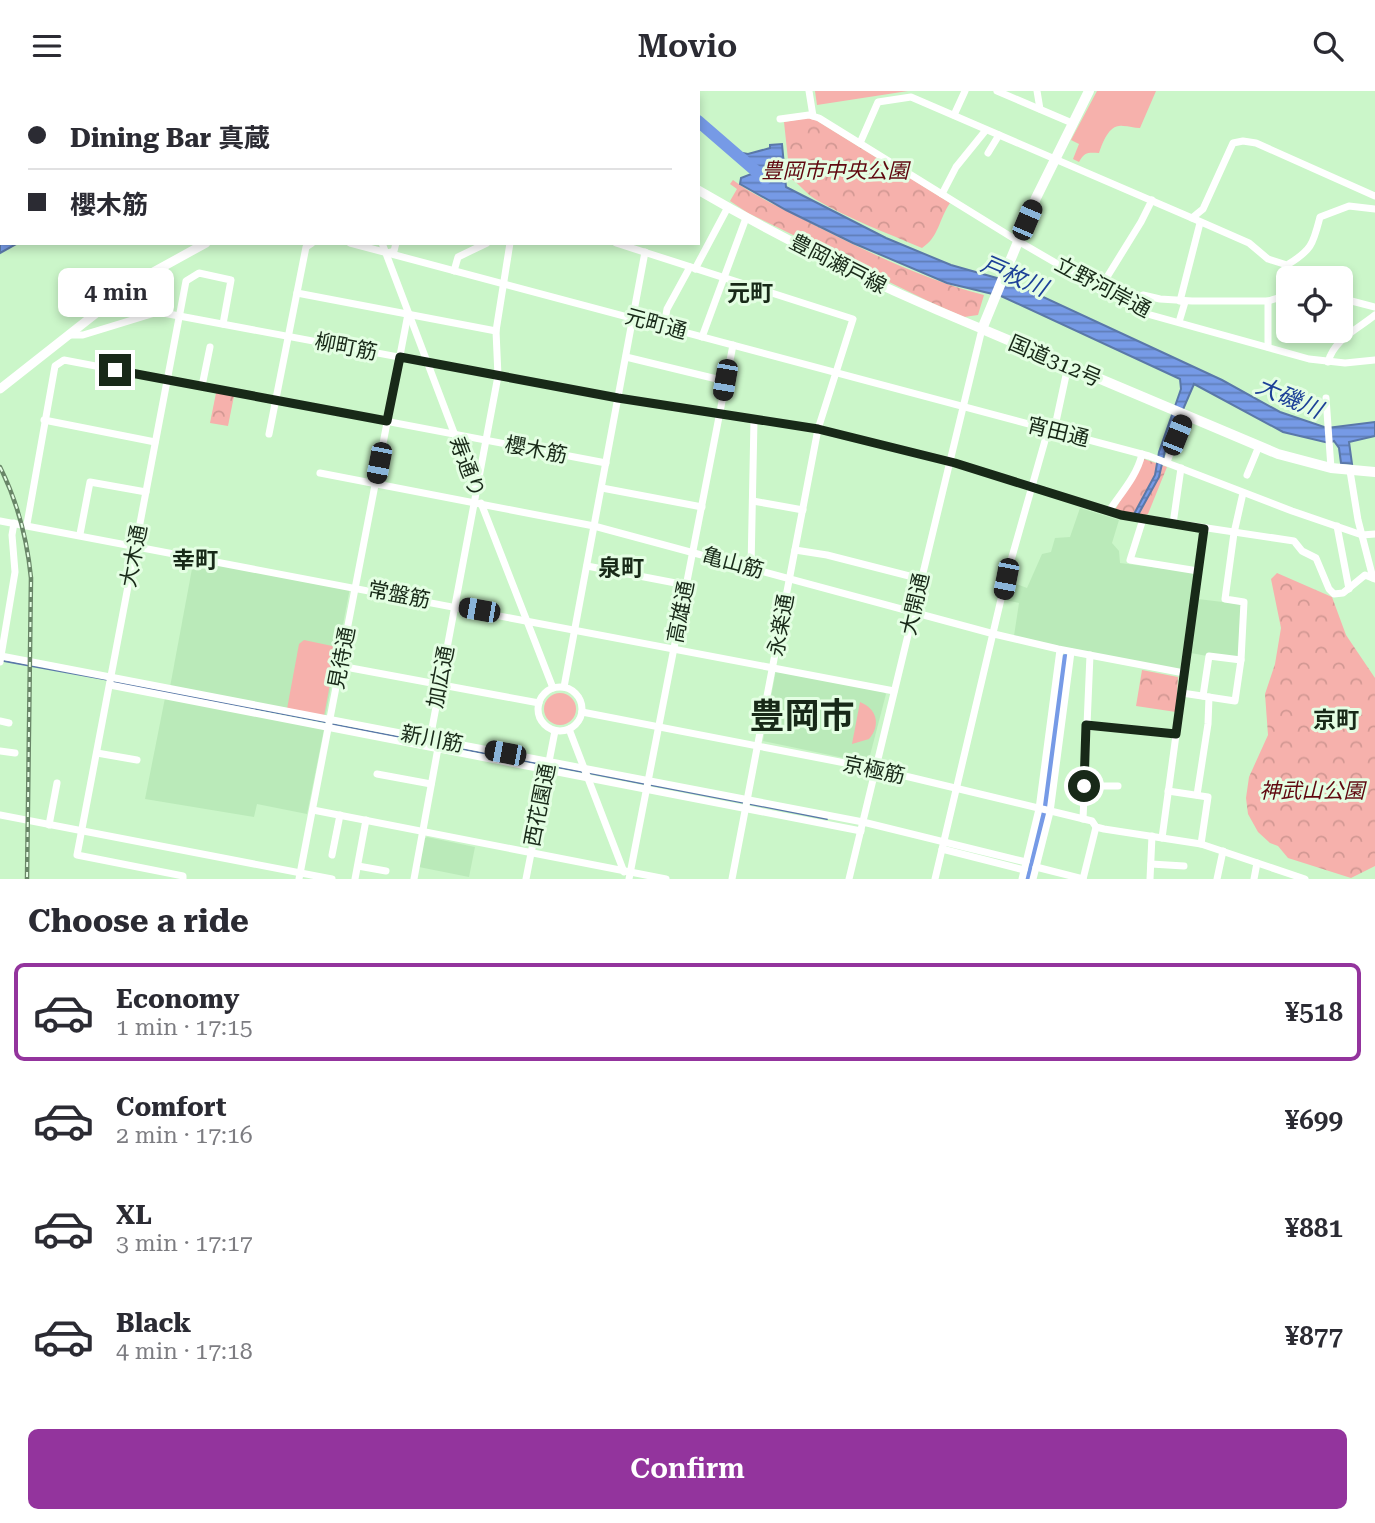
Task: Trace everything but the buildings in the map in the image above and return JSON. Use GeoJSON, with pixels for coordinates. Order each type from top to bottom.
{"type":"FeatureCollection","features":[{"type":"Feature","properties":{"kind":"highway","name":"国道312号"},"geometry":{"type":"LineString","coordinates":[[1089,91],[1055,158],[982,329],[1300,461],[1350,471],[1375,472]]}},
{"type":"Feature","properties":{"kind":"main road","name":"豊岡瀬戸線"},"geometry":{"type":"LineString","coordinates":[[700,191],[746,218],[907,298],[982,329]]}},
{"type":"Feature","properties":{"kind":"main road"},"geometry":{"type":"LineString","coordinates":[[0,390],[137,281],[202,245]]}},
{"type":"Feature","properties":{"kind":"street"},"geometry":{"type":"LineString","coordinates":[[780,119],[813,116],[809,91]]}},
{"type":"Feature","properties":{"kind":"street"},"geometry":{"type":"LineString","coordinates":[[954,115],[965,91]]}},
{"type":"Feature","properties":{"kind":"street"},"geometry":{"type":"LineString","coordinates":[[997,91],[1072,123]]}},
{"type":"Feature","properties":{"kind":"street"},"geometry":{"type":"LineString","coordinates":[[1037,91],[1040,109]]}},
{"type":"Feature","properties":{"kind":"street"},"geometry":{"type":"LineString","coordinates":[[860,143],[877,104],[881,101],[911,97],[1249,243],[1268,259],[1287,265],[1299,258],[1314,242],[1320,217],[1349,206],[1375,209]]}},
{"type":"Feature","properties":{"kind":"street","name":"立野河岸通"},"geometry":{"type":"LineString","coordinates":[[813,116],[1099,290],[1140,312],[1328,362],[1375,360]]}},
{"type":"Feature","properties":{"kind":"street"},"geometry":{"type":"LineString","coordinates":[[942,194],[957,167],[986,129]]}},
{"type":"Feature","properties":{"kind":"street"},"geometry":{"type":"LineString","coordinates":[[988,153],[999,135]]}},
{"type":"Feature","properties":{"kind":"street"},"geometry":{"type":"LineString","coordinates":[[1192,218],[1203,209],[1233,143],[1243,141],[1256,143],[1375,195]]}},
{"type":"Feature","properties":{"kind":"street"},"geometry":{"type":"LineString","coordinates":[[1099,290],[1152,200]]}},
{"type":"Feature","properties":{"kind":"street"},"geometry":{"type":"LineString","coordinates":[[664,326],[667,309],[728,207]]}},
{"type":"Feature","properties":{"kind":"street"},"geometry":{"type":"LineString","coordinates":[[702,337],[746,218]]}},
{"type":"Feature","properties":{"kind":"street"},"geometry":{"type":"LineString","coordinates":[[1180,301],[1200,223]]}},
{"type":"Feature","properties":{"kind":"street"},"geometry":{"type":"LineString","coordinates":[[269,434],[296,293],[306,247],[309,245]]}},
{"type":"Feature","properties":{"kind":"street","name":"元町通"},"geometry":{"type":"LineString","coordinates":[[364,245],[384,248],[454,271],[962,406]]}},
{"type":"Feature","properties":{"kind":"street"},"geometry":{"type":"LineString","coordinates":[[454,271],[458,257],[483,245]]}},
{"type":"Feature","properties":{"kind":"street"},"geometry":{"type":"LineString","coordinates":[[476,490],[498,376],[496,331],[510,245]]}},
{"type":"Feature","properties":{"kind":"street"},"geometry":{"type":"LineString","coordinates":[[622,245],[723,277]]}},
{"type":"Feature","properties":{"kind":"street","name":"寿通り"},"geometry":{"type":"LineString","coordinates":[[384,248],[476,490],[478,503],[553,688]]}},
{"type":"Feature","properties":{"kind":"street"},"geometry":{"type":"LineString","coordinates":[[564,687],[645,253]]}},
{"type":"Feature","properties":{"kind":"street","name":"大木通"},"geometry":{"type":"LineString","coordinates":[[82,831],[186,281],[200,273],[231,280],[223,324]]}},
{"type":"Feature","properties":{"kind":"street","name":"永楽通"},"geometry":{"type":"LineString","coordinates":[[723,277],[853,319],[818,429],[732,879]]}},
{"type":"Feature","properties":{"kind":"street"},"geometry":{"type":"LineString","coordinates":[[296,293],[496,331]]}},
{"type":"Feature","properties":{"kind":"street"},"geometry":{"type":"LineString","coordinates":[[1123,303],[1143,295],[1180,301],[1268,301],[1276,299]]}},
{"type":"Feature","properties":{"kind":"street"},"geometry":{"type":"LineString","coordinates":[[1179,322],[1185,302],[1180,301]]}},
{"type":"Feature","properties":{"kind":"street"},"geometry":{"type":"LineString","coordinates":[[1268,301],[1268,347]]}},
{"type":"Feature","properties":{"kind":"street"},"geometry":{"type":"LineString","coordinates":[[1353,301],[1375,307]]}},
{"type":"Feature","properties":{"kind":"street","name":"柳町筋"},"geometry":{"type":"LineString","coordinates":[[68,335],[83,335],[158,312],[618,398],[818,429],[949,462],[1109,511],[1173,524],[1294,541],[1302,551],[1316,558],[1331,592],[1343,593],[1349,589]]}},
{"type":"Feature","properties":{"kind":"street","name":"見待通"},"geometry":{"type":"LineString","coordinates":[[299,876],[408,314]]}},
{"type":"Feature","properties":{"kind":"street"},"geometry":{"type":"LineString","coordinates":[[1328,362],[1333,349],[1349,333],[1375,315]]}},
{"type":"Feature","properties":{"kind":"street","name":"大開通"},"geometry":{"type":"LineString","coordinates":[[849,879],[982,329]]}},
{"type":"Feature","properties":{"kind":"street","name":"高雄通"},"geometry":{"type":"LineString","coordinates":[[627,875],[648,785],[733,345]]}},
{"type":"Feature","properties":{"kind":"street"},"geometry":{"type":"LineString","coordinates":[[202,386],[210,347]]}},
{"type":"Feature","properties":{"kind":"street"},"geometry":{"type":"LineString","coordinates":[[626,357],[725,380]]}},
{"type":"Feature","properties":{"kind":"street","name":"櫻木筋"},"geometry":{"type":"LineString","coordinates":[[44,420],[55,366],[64,360],[606,463]]}},
{"type":"Feature","properties":{"kind":"street"},"geometry":{"type":"LineString","coordinates":[[935,879],[1006,579],[1068,366]]}},
{"type":"Feature","properties":{"kind":"street"},"geometry":{"type":"LineString","coordinates":[[1326,398],[1331,468]]}},
{"type":"Feature","properties":{"kind":"street","name":"宵田通"},"geometry":{"type":"LineString","coordinates":[[962,406],[1155,457],[1243,493],[1362,535]]}},
{"type":"Feature","properties":{"kind":"street"},"geometry":{"type":"LineString","coordinates":[[1166,461],[1184,415]]}},
{"type":"Feature","properties":{"kind":"street"},"geometry":{"type":"LineString","coordinates":[[751,568],[754,419]]}},
{"type":"Feature","properties":{"kind":"street"},"geometry":{"type":"LineString","coordinates":[[27,524],[44,420],[155,442]]}},
{"type":"Feature","properties":{"kind":"street"},"geometry":{"type":"LineString","coordinates":[[1247,475],[1259,446]]}},
{"type":"Feature","properties":{"kind":"street"},"geometry":{"type":"LineString","coordinates":[[1109,511],[1140,464],[1142,454]]}},
{"type":"Feature","properties":{"kind":"street"},"geometry":{"type":"LineString","coordinates":[[1173,524],[1181,468]]}},
{"type":"Feature","properties":{"kind":"street"},"geometry":{"type":"LineString","coordinates":[[1350,471],[1362,535],[1374,579]]}},
{"type":"Feature","properties":{"kind":"street","name":"亀山筋"},"geometry":{"type":"LineString","coordinates":[[320,473],[594,526],[994,634],[1060,650],[1184,673]]}},
{"type":"Feature","properties":{"kind":"street"},"geometry":{"type":"LineString","coordinates":[[80,534],[90,482],[146,492]]}},
{"type":"Feature","properties":{"kind":"street"},"geometry":{"type":"LineString","coordinates":[[601,488],[702,507]]}},
{"type":"Feature","properties":{"kind":"street"},"geometry":{"type":"LineString","coordinates":[[1182,693],[1235,701],[1241,660],[1244,602],[1225,599],[1234,533],[1243,493]]}},
{"type":"Feature","properties":{"kind":"street"},"geometry":{"type":"LineString","coordinates":[[753,501],[803,510]]}},
{"type":"Feature","properties":{"kind":"street","name":"加広通"},"geometry":{"type":"LineString","coordinates":[[430,739],[454,606],[478,503]]}},
{"type":"Feature","properties":{"kind":"street"},"geometry":{"type":"LineString","coordinates":[[1143,519],[1130,559],[1198,571]]}},
{"type":"Feature","properties":{"kind":"street","name":"常盤筋"},"geometry":{"type":"LineString","coordinates":[[0,521],[80,534],[894,691]]}},
{"type":"Feature","properties":{"kind":"street"},"geometry":{"type":"LineString","coordinates":[[0,661],[15,572],[12,535],[14,523]]}},
{"type":"Feature","properties":{"kind":"street"},"geometry":{"type":"LineString","coordinates":[[1337,526],[1349,589]]}},
{"type":"Feature","properties":{"kind":"street"},"geometry":{"type":"LineString","coordinates":[[1162,838],[1204,529]]}},
{"type":"Feature","properties":{"kind":"street"},"geometry":{"type":"LineString","coordinates":[[1362,535],[1375,534]]}},
{"type":"Feature","properties":{"kind":"street"},"geometry":{"type":"LineString","coordinates":[[795,549],[921,579]]}},
{"type":"Feature","properties":{"kind":"street"},"geometry":{"type":"LineString","coordinates":[[587,566],[686,585]]}},
{"type":"Feature","properties":{"kind":"street"},"geometry":{"type":"LineString","coordinates":[[1349,589],[1365,575],[1374,579]]}},
{"type":"Feature","properties":{"kind":"street"},"geometry":{"type":"LineString","coordinates":[[1022,879],[1044,810],[1060,650]]}},
{"type":"Feature","properties":{"kind":"street"},"geometry":{"type":"LineString","coordinates":[[1033,879],[1071,652]]}},
{"type":"Feature","properties":{"kind":"street"},"geometry":{"type":"LineString","coordinates":[[1083,819],[1090,655]]}},
{"type":"Feature","properties":{"kind":"street","name":"新川筋"},"geometry":{"type":"LineString","coordinates":[[1,656],[438,748],[747,804],[863,822],[1025,866]]}},
{"type":"Feature","properties":{"kind":"street"},"geometry":{"type":"LineString","coordinates":[[1197,795],[1208,724],[1206,697],[1209,656],[1241,660]]}},
{"type":"Feature","properties":{"kind":"street"},"geometry":{"type":"LineString","coordinates":[[340,666],[538,703]]}},
{"type":"Feature","properties":{"kind":"street"},"geometry":{"type":"LineString","coordinates":[[564,687],[578,696],[582,712],[578,722],[569,729],[555,731],[541,721],[538,703],[545,692],[553,688],[564,687]]}},
{"type":"Feature","properties":{"kind":"street","name":"京極筋"},"geometry":{"type":"LineString","coordinates":[[582,712],[876,769],[1092,821],[1096,827],[1201,844],[1288,876],[1305,879]]}},
{"type":"Feature","properties":{"kind":"street"},"geometry":{"type":"LineString","coordinates":[[0,721],[9,723]]}},
{"type":"Feature","properties":{"kind":"street","name":"新川筋"},"geometry":{"type":"LineString","coordinates":[[329,724],[430,739],[548,766]]}},
{"type":"Feature","properties":{"kind":"street"},"geometry":{"type":"LineString","coordinates":[[1086,725],[1176,734]]}},
{"type":"Feature","properties":{"kind":"street"},"geometry":{"type":"LineString","coordinates":[[569,729],[627,875]]}},
{"type":"Feature","properties":{"kind":"street","name":"西花園通"},"geometry":{"type":"LineString","coordinates":[[526,879],[555,731]]}},
{"type":"Feature","properties":{"kind":"street"},"geometry":{"type":"LineString","coordinates":[[414,879],[438,748]]}},
{"type":"Feature","properties":{"kind":"street"},"geometry":{"type":"LineString","coordinates":[[0,751],[15,753]]}},
{"type":"Feature","properties":{"kind":"street"},"geometry":{"type":"LineString","coordinates":[[97,753],[137,760]]}},
{"type":"Feature","properties":{"kind":"street"},"geometry":{"type":"LineString","coordinates":[[377,774],[431,784]]}},
{"type":"Feature","properties":{"kind":"street"},"geometry":{"type":"LineString","coordinates":[[49,825],[57,783]]}},
{"type":"Feature","properties":{"kind":"street"},"geometry":{"type":"LineString","coordinates":[[1084,786],[1118,786]]}},
{"type":"Feature","properties":{"kind":"street"},"geometry":{"type":"LineString","coordinates":[[1168,791],[1208,797],[1201,844]]}},
{"type":"Feature","properties":{"kind":"street","name":"新川筋"},"geometry":{"type":"LineString","coordinates":[[747,804],[861,831]]}},
{"type":"Feature","properties":{"kind":"street"},"geometry":{"type":"LineString","coordinates":[[313,810],[531,852],[627,875],[666,879]]}},
{"type":"Feature","properties":{"kind":"street"},"geometry":{"type":"LineString","coordinates":[[0,815],[299,876],[332,879]]}},
{"type":"Feature","properties":{"kind":"street"},"geometry":{"type":"LineString","coordinates":[[332,855],[340,815]]}},
{"type":"Feature","properties":{"kind":"street"},"geometry":{"type":"LineString","coordinates":[[355,879],[366,820]]}},
{"type":"Feature","properties":{"kind":"street"},"geometry":{"type":"LineString","coordinates":[[1036,867],[1083,879],[1096,827]]}},
{"type":"Feature","properties":{"kind":"street"},"geometry":{"type":"LineString","coordinates":[[82,831],[77,855],[183,876],[183,879]]}},
{"type":"Feature","properties":{"kind":"street"},"geometry":{"type":"LineString","coordinates":[[1150,879],[1152,836]]}},
{"type":"Feature","properties":{"kind":"street"},"geometry":{"type":"LineString","coordinates":[[1217,879],[1223,851]]}},
{"type":"Feature","properties":{"kind":"street"},"geometry":{"type":"LineString","coordinates":[[1254,879],[1257,863]]}},
{"type":"Feature","properties":{"kind":"street"},"geometry":{"type":"LineString","coordinates":[[1151,864],[1184,866]]}},
{"type":"Feature","properties":{"kind":"street"},"geometry":{"type":"LineString","coordinates":[[358,866],[386,871]]}},
{"type":"Feature","properties":{"kind":"shaded area"},"geometry":{"type":"Polygon","coordinates":[[[1080,508],[1119,520],[1112,543],[1119,551],[1120,563],[1191,572],[1194,575],[1180,670],[1107,658],[1014,636],[1019,603],[1005,600],[1009,581],[1027,588],[1042,554],[1051,552],[1055,538],[1070,537],[1080,508]]]}},
{"type":"Feature","properties":{"kind":"shaded area"},"geometry":{"type":"Polygon","coordinates":[[[194,558],[350,588],[325,718],[170,687],[194,558]]]}},
{"type":"Feature","properties":{"kind":"shaded area"},"geometry":{"type":"Polygon","coordinates":[[[1198,599],[1241,606],[1238,657],[1191,653],[1198,599]]]}},
{"type":"Feature","properties":{"kind":"shaded area"},"geometry":{"type":"Polygon","coordinates":[[[776,670],[886,694],[868,763],[763,741],[776,670]]]}},
{"type":"Feature","properties":{"kind":"shaded area"},"geometry":{"type":"Polygon","coordinates":[[[165,698],[324,729],[307,814],[257,804],[254,817],[145,799],[165,698]]]}},
{"type":"Feature","properties":{"kind":"shaded area"},"geometry":{"type":"Polygon","coordinates":[[[427,837],[475,847],[469,877],[419,867],[424,839],[427,837]]]}},
{"type":"Feature","properties":{"kind":"green space"},"geometry":{"type":"Polygon","coordinates":[[[815,91],[908,91],[817,105],[815,91]]]}},
{"type":"Feature","properties":{"kind":"green space"},"geometry":{"type":"Polygon","coordinates":[[[1097,91],[1156,91],[1140,128],[1114,128],[1107,135],[1099,153],[1085,154],[1079,162],[1073,159],[1079,144],[1071,140],[1097,91]]]}},
{"type":"Feature","properties":{"kind":"green space","name":"豊岡市中央公園"},"geometry":{"type":"Polygon","coordinates":[[[814,119],[950,203],[928,244],[922,248],[841,213],[811,197],[790,178],[784,122],[814,119]]]}},
{"type":"Feature","properties":{"kind":"green space","name":"豊岡市中央公園"},"geometry":{"type":"Polygon","coordinates":[[[733,180],[765,200],[866,251],[937,280],[984,295],[978,315],[964,317],[748,213],[730,201],[737,189],[730,184],[733,180]]]}},
{"type":"Feature","properties":{"kind":"green space"},"geometry":{"type":"Polygon","coordinates":[[[216,393],[234,396],[228,426],[210,423],[216,393]]]}},
{"type":"Feature","properties":{"kind":"green space"},"geometry":{"type":"Polygon","coordinates":[[[1144,459],[1167,467],[1148,514],[1142,516],[1115,510],[1144,459]]]}},
{"type":"Feature","properties":{"kind":"green space","name":"神武山公園"},"geometry":{"type":"Polygon","coordinates":[[[1277,573],[1332,597],[1346,635],[1375,678],[1375,866],[1351,878],[1288,858],[1278,846],[1270,843],[1258,832],[1248,814],[1246,798],[1249,777],[1268,735],[1265,694],[1275,664],[1281,628],[1271,579],[1277,573]]]}},
{"type":"Feature","properties":{"kind":"green space"},"geometry":{"type":"Polygon","coordinates":[[[304,640],[337,647],[324,716],[287,709],[299,644],[304,640]]]}},
{"type":"Feature","properties":{"kind":"green space"},"geometry":{"type":"Polygon","coordinates":[[[1142,670],[1178,677],[1176,712],[1136,706],[1142,670]]]}},
{"type":"Feature","properties":{"kind":"green space"},"geometry":{"type":"Polygon","coordinates":[[[560,693],[571,698],[576,709],[571,720],[560,725],[549,720],[544,709],[549,698],[560,693]]]}},
{"type":"Feature","properties":{"kind":"green space"},"geometry":{"type":"Polygon","coordinates":[[[860,702],[870,709],[876,723],[869,739],[852,744],[860,702]]]}},
{"type":"Feature","properties":{"kind":"water"},"geometry":{"type":"Polygon","coordinates":[[[782,144],[786,187],[886,238],[951,265],[1011,282],[1222,380],[1280,412],[1327,428],[1375,422],[1375,436],[1349,442],[1352,464],[1341,463],[1339,448],[1334,441],[1329,443],[1283,432],[1194,384],[1165,451],[1159,477],[1138,515],[1134,514],[1155,475],[1159,452],[1181,389],[1180,379],[1001,296],[947,283],[853,243],[740,184],[741,178],[754,173],[752,165],[740,157],[743,153],[782,144]]]}},
{"type":"Feature","properties":{"kind":"water"},"geometry":{"type":"Polygon","coordinates":[[[0,245],[14,245],[0,253],[0,245]]]}},
{"type":"Feature","properties":{"kind":"waterway","name":"戸枚川"},"geometry":{"type":"LineString","coordinates":[[700,123],[765,179]]}},
{"type":"Feature","properties":{"kind":"waterway","name":"戸枚川"},"geometry":{"type":"LineString","coordinates":[[1028,879],[1044,807],[1066,660]]}},
{"type":"Feature","properties":{"kind":"waterway"},"geometry":{"type":"LineString","coordinates":[[4,661],[109,680]]}},
{"type":"Feature","properties":{"kind":"waterway"},"geometry":{"type":"LineString","coordinates":[[114,682],[325,722]]}},
{"type":"Feature","properties":{"kind":"waterway"},"geometry":{"type":"LineString","coordinates":[[331,724],[545,765]]}},
{"type":"Feature","properties":{"kind":"waterway"},"geometry":{"type":"LineString","coordinates":[[551,766],[583,772]]}},
{"type":"Feature","properties":{"kind":"waterway"},"geometry":{"type":"LineString","coordinates":[[589,773],[645,784]]}},
{"type":"Feature","properties":{"kind":"waterway"},"geometry":{"type":"LineString","coordinates":[[651,785],[745,803]]}},
{"type":"Feature","properties":{"kind":"waterway"},"geometry":{"type":"LineString","coordinates":[[750,804],[827,819]]}},
{"type":"Feature","properties":{"kind":"railway"},"geometry":{"type":"LineString","coordinates":[[0,467],[21,521],[31,578],[27,879]]}},
{"type":"Feature","properties":{"kind":"district","name":"元町"},"geometry":{"type":"Point","coordinates":[750,293]}},
{"type":"Feature","properties":{"kind":"district","name":"幸町"},"geometry":{"type":"Point","coordinates":[195,560]}},
{"type":"Feature","properties":{"kind":"district","name":"泉町"},"geometry":{"type":"Point","coordinates":[621,568]}},
{"type":"Feature","properties":{"kind":"district","name":"豊岡市"},"geometry":{"type":"Point","coordinates":[802,716]}},
{"type":"Feature","properties":{"kind":"district","name":"京町"},"geometry":{"type":"Point","coordinates":[1336,720]}},
{"type":"Feature","properties":{"kind":"route"},"geometry":{"type":"LineString","coordinates":[[115,370],[387,421],[400,357],[618,398],[818,429],[955,463],[1121,515],[1204,529],[1176,734],[1086,725],[1084,786]]}},
{"type":"Feature","properties":{"kind":"water label","name":"大磯川"},"geometry":{"type":"Point","coordinates":[1289,398]}}]}
